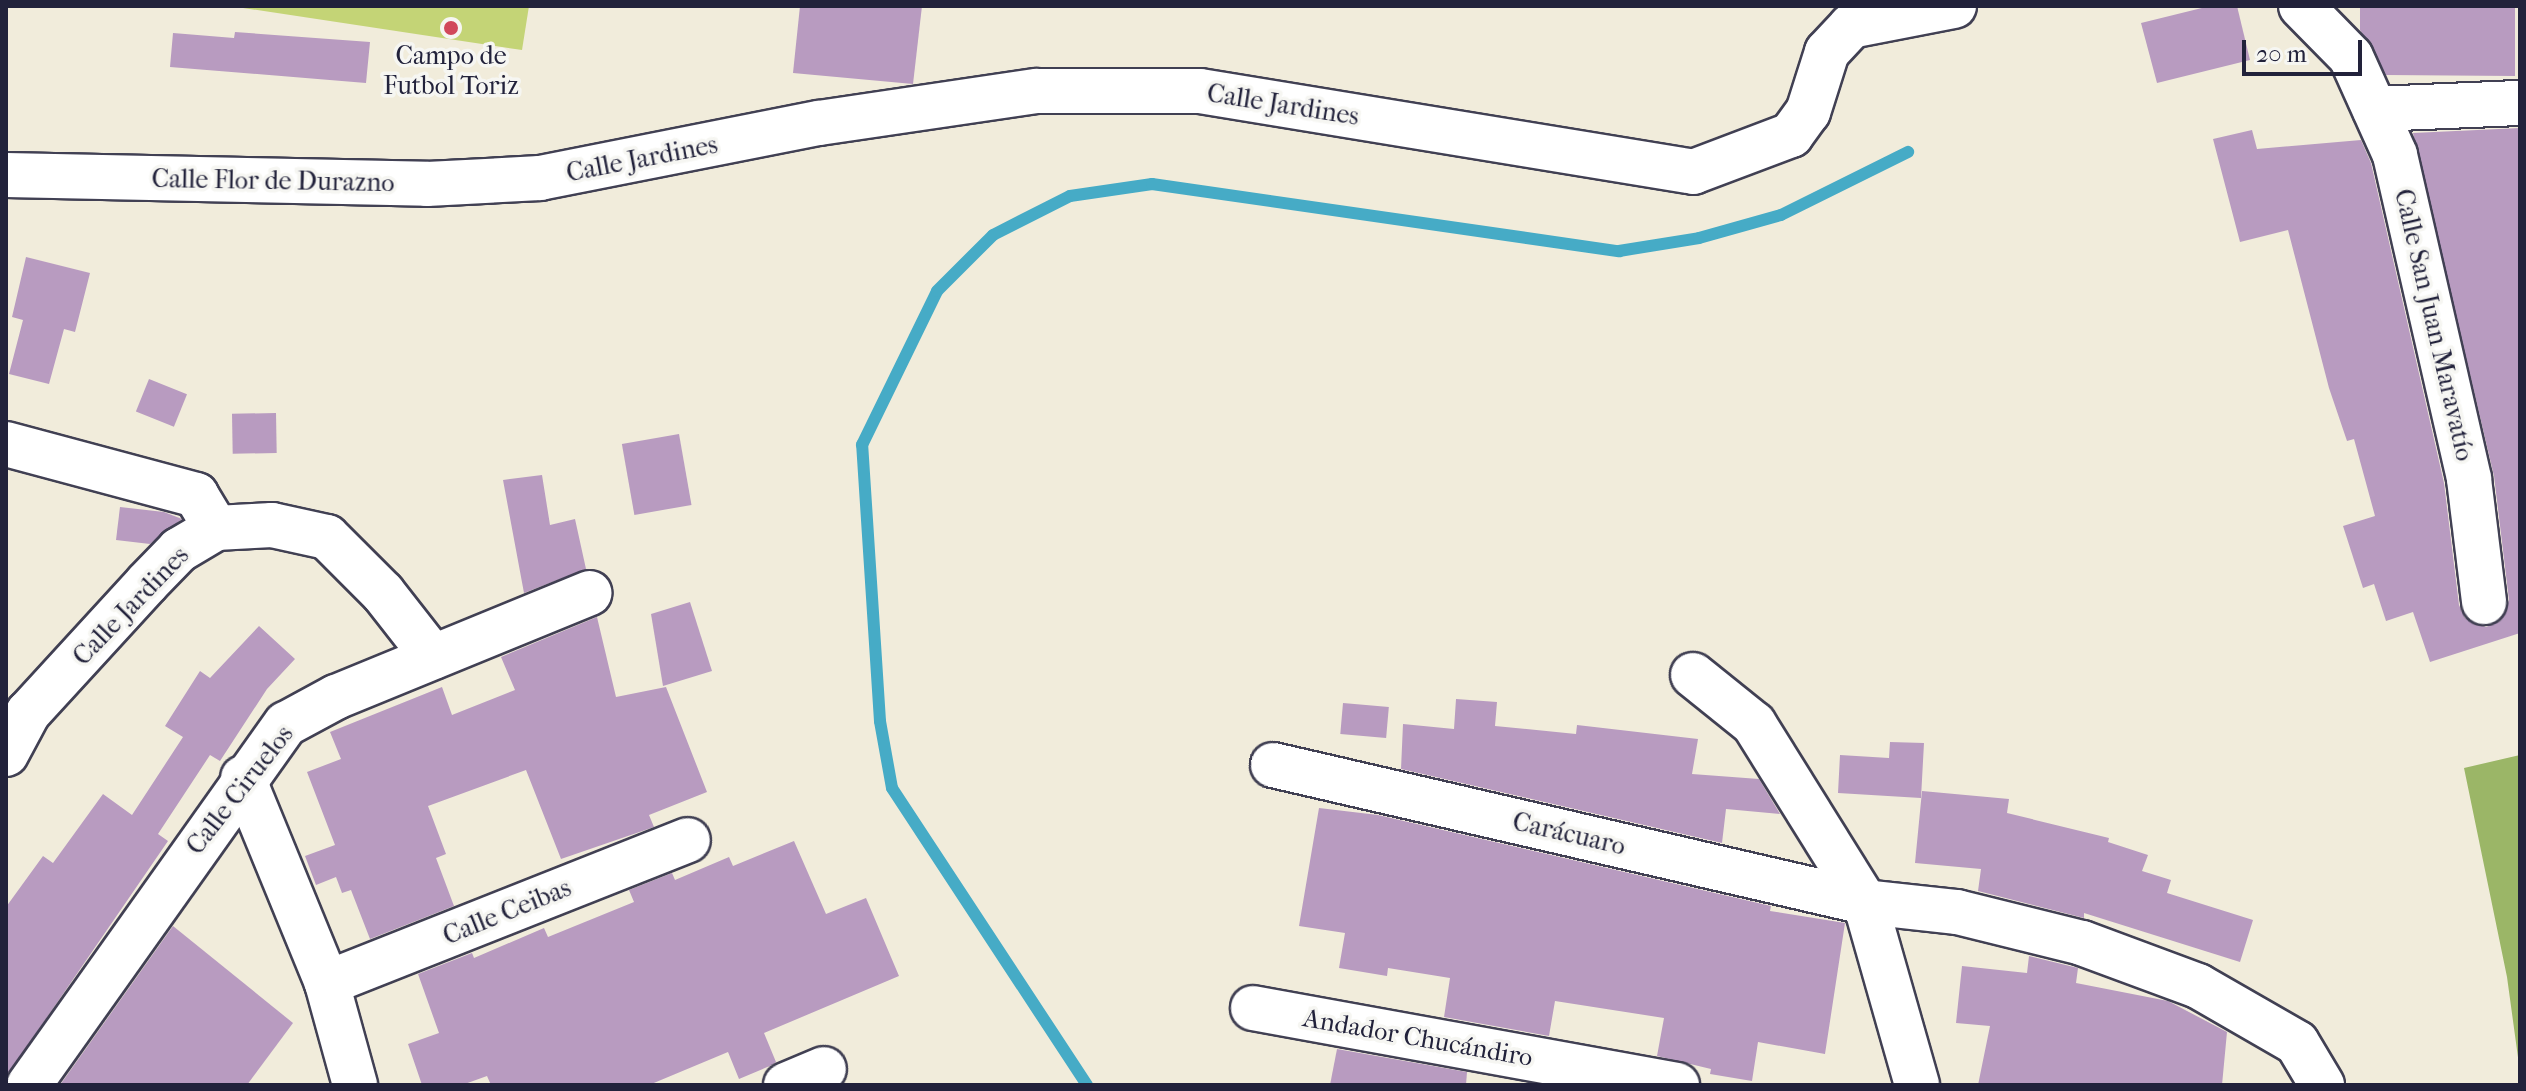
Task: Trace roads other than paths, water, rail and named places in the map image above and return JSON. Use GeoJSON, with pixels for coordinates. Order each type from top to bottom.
{"type":"FeatureCollection","features":[{"type":"Feature","properties":{"kind":"street","name":"Calle Jardines"},"geometry":{"type":"LineString","coordinates":[[540,178],[819,123],[1037,91],[1200,91],[1693,172],[1791,135],[1808,112],[1827,52],[1851,26],[1954,6]]}},
{"type":"Feature","properties":{"kind":"street","name":"Calle San Juan Maravatío"},"geometry":{"type":"LineString","coordinates":[[2301,6],[2351,57],[2395,155],[2469,479],[2484,602]]}},
{"type":"Feature","properties":{"kind":"street"},"geometry":{"type":"LineString","coordinates":[[2375,109],[2520,103]]}},
{"type":"Feature","properties":{"kind":"street","name":"Calle Flor de Durazno"},"geometry":{"type":"LineString","coordinates":[[6,175],[427,184],[540,178]]}},
{"type":"Feature","properties":{"kind":"street"},"geometry":{"type":"LineString","coordinates":[[6,444],[196,495],[216,528]]}},
{"type":"Feature","properties":{"kind":"street","name":"Calle Jardines"},"geometry":{"type":"LineString","coordinates":[[6,754],[17,709],[179,550],[216,528],[272,525],[327,537],[383,593],[433,657]]}},
{"type":"Feature","properties":{"kind":"street","name":"Calle Ciruelos"},"geometry":{"type":"LineString","coordinates":[[29,1085],[243,778],[286,724],[433,657],[589,593]]}},
{"type":"Feature","properties":{"kind":"street"},"geometry":{"type":"LineString","coordinates":[[1693,675],[1754,724],[1865,902],[1917,1085]]}},
{"type":"Feature","properties":{"kind":"street","name":"Carácuaro"},"geometry":{"type":"LineString","coordinates":[[1273,765],[1865,902],[1971,915],[2082,943],[2198,986],[2297,1043],[2322,1085]]}},
{"type":"Feature","properties":{"kind":"street"},"geometry":{"type":"LineString","coordinates":[[243,778],[327,983],[355,1085]]}},
{"type":"Feature","properties":{"kind":"street","name":"Calle Ceibas"},"geometry":{"type":"LineString","coordinates":[[327,983],[688,840]]}},
{"type":"Feature","properties":{"kind":"street","name":"Andador Chucándiro"},"geometry":{"type":"LineString","coordinates":[[1253,1008],[1677,1085]]}},
{"type":"Feature","properties":{"kind":"waterway"},"geometry":{"type":"LineString","coordinates":[[1087,1085],[892,788],[880,721],[862,445],[937,291],[993,235],[1070,196],[1152,184],[1619,251],[1699,238],[1781,215],[1908,152]]}},
{"type":"Feature","properties":{"kind":"place","name":"Campo de Futbol Toriz"},"geometry":{"type":"Point","coordinates":[451,28]}}]}
